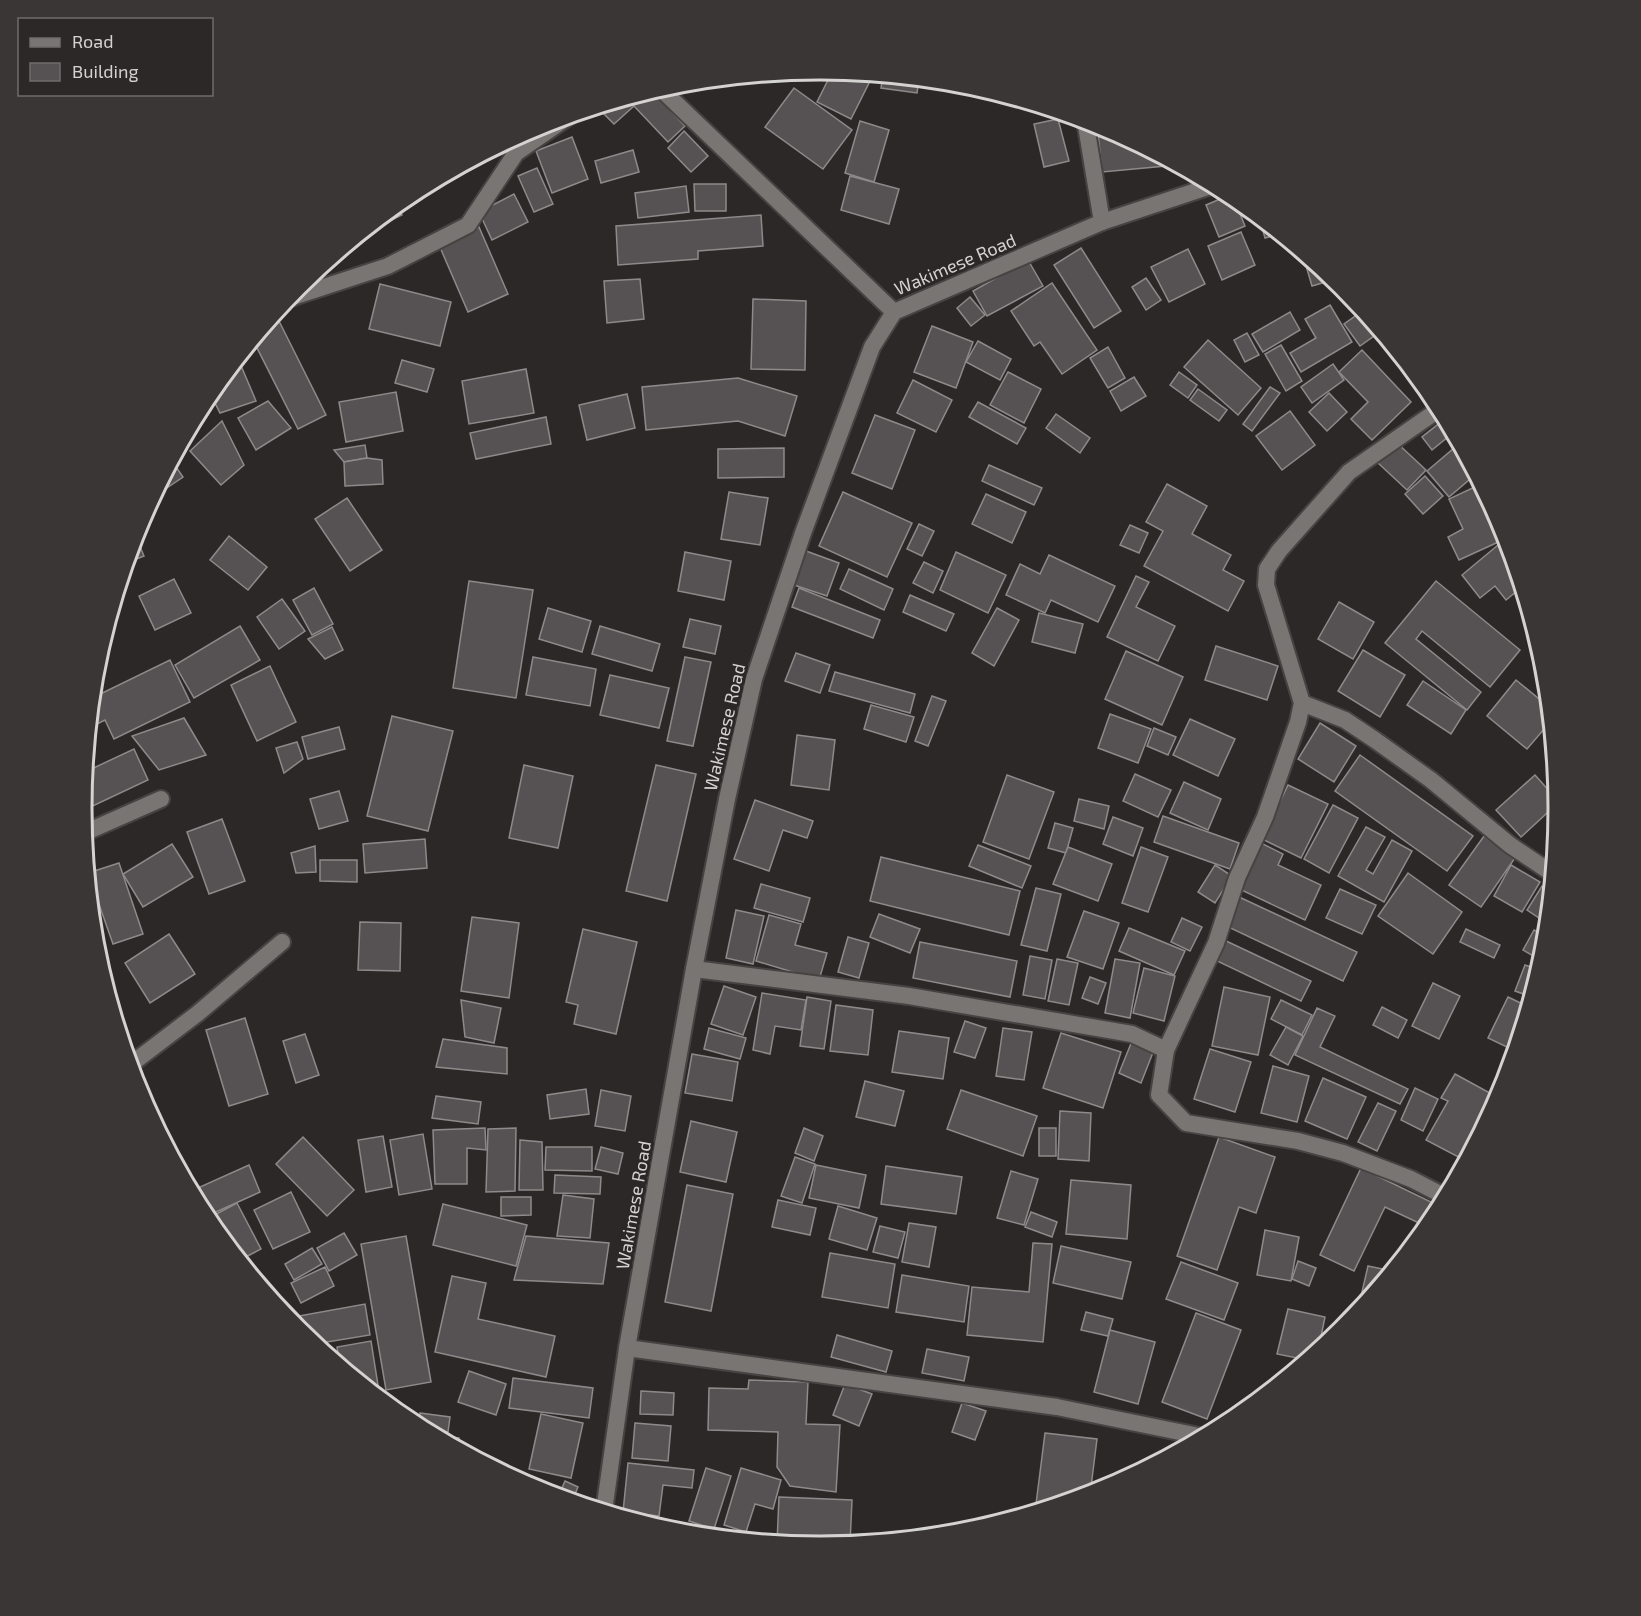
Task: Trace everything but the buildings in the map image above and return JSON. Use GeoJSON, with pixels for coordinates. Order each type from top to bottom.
{"type":"FeatureCollection","features":[{"type":"Feature","properties":{"kind":"street"},"geometry":{"type":"LineString","coordinates":[[668,95],[894,312]]}},
{"type":"Feature","properties":{"kind":"street"},"geometry":{"type":"LineString","coordinates":[[1087,130],[1102,222]]}},
{"type":"Feature","properties":{"kind":"street"},"geometry":{"type":"LineString","coordinates":[[305,293],[388,266],[468,225],[516,153],[543,135]]}},
{"type":"Feature","properties":{"kind":"street","name":"Wakimese Road"},"geometry":{"type":"LineString","coordinates":[[605,1504],[627,1348],[694,969],[727,799],[754,679],[803,533],[872,347],[894,312],[1102,222],[1202,188]]}},
{"type":"Feature","properties":{"kind":"street"},"geometry":{"type":"LineString","coordinates":[[1433,414],[1349,472],[1279,551],[1267,569],[1266,585],[1302,702],[1298,722],[1265,817],[1237,878],[1215,943],[1166,1050],[1159,1095],[1186,1122],[1298,1141],[1343,1153],[1411,1179],[1438,1193]]}},
{"type":"Feature","properties":{"kind":"street"},"geometry":{"type":"LineString","coordinates":[[1302,702],[1345,720],[1375,740],[1431,780],[1510,845],[1546,869]]}},
{"type":"Feature","properties":{"kind":"street"},"geometry":{"type":"LineString","coordinates":[[93,829],[161,799]]}},
{"type":"Feature","properties":{"kind":"street"},"geometry":{"type":"LineString","coordinates":[[137,1060],[197,1014],[282,942]]}},
{"type":"Feature","properties":{"kind":"street"},"geometry":{"type":"LineString","coordinates":[[694,969],[909,996],[1132,1034],[1166,1050]]}},
{"type":"Feature","properties":{"kind":"street"},"geometry":{"type":"LineString","coordinates":[[627,1348],[1057,1407],[1192,1435]]}}]}
